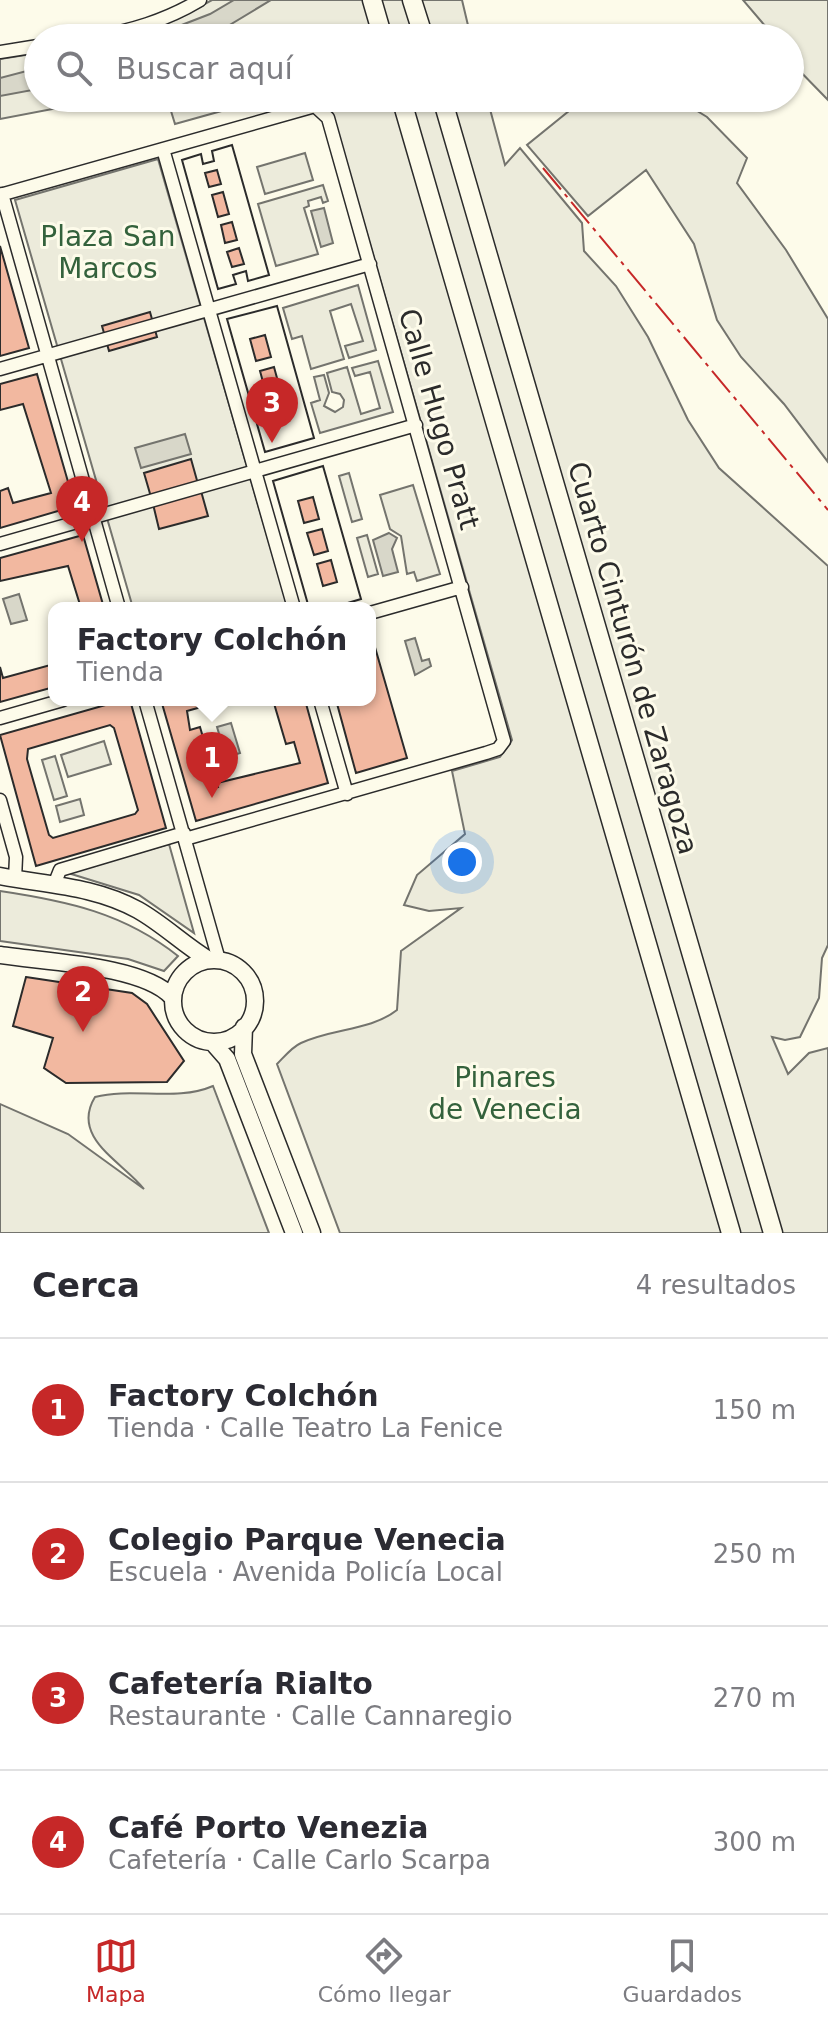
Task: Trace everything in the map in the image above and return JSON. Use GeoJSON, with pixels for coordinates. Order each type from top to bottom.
{"type":"FeatureCollection","features":[{"type":"Feature","properties":{"kind":"highway"},"geometry":{"type":"LineString","coordinates":[[372,0],[379,24]]}},
{"type":"Feature","properties":{"kind":"highway"},"geometry":{"type":"LineString","coordinates":[[412,0],[420,24]]}},
{"type":"Feature","properties":{"kind":"highway"},"geometry":{"type":"LineString","coordinates":[[405,112],[731,1233]]}},
{"type":"Feature","properties":{"kind":"highway","name":"Cuarto Cinturón de Zaragoza"},"geometry":{"type":"LineString","coordinates":[[446,112],[773,1233]]}},
{"type":"Feature","properties":{"kind":"main road"},"geometry":{"type":"LineString","coordinates":[[7,877],[89,890],[127,905],[214,960],[243,972],[253,989],[254,1009],[244,1027],[225,1040],[213,1043]]}},
{"type":"Feature","properties":{"kind":"main road"},"geometry":{"type":"LineString","coordinates":[[0,955],[127,973],[159,985],[172,997],[183,1028],[191,1035],[213,1043],[227,1059],[294,1233]]}},
{"type":"Feature","properties":{"kind":"main road"},"geometry":{"type":"LineString","coordinates":[[172,997],[182,975],[214,960]]}},
{"type":"Feature","properties":{"kind":"main road"},"geometry":{"type":"LineString","coordinates":[[244,1027],[243,1054],[312,1233]]}},
{"type":"Feature","properties":{"kind":"street"},"geometry":{"type":"LineString","coordinates":[[150,24],[200,0]]}},
{"type":"Feature","properties":{"kind":"street"},"geometry":{"type":"LineString","coordinates":[[0,52],[24,48]]}},
{"type":"Feature","properties":{"kind":"street","name":"Calle Hugo Pratt"},"geometry":{"type":"LineString","coordinates":[[163,149],[289,112]]}},
{"type":"Feature","properties":{"kind":"street","name":"Calle Hugo Pratt"},"geometry":{"type":"LineString","coordinates":[[323,112],[328,118],[505,737],[502,745],[492,751],[347,794]]}},
{"type":"Feature","properties":{"kind":"street"},"geometry":{"type":"LineString","coordinates":[[117,602],[1,194],[163,149],[292,602]]}},
{"type":"Feature","properties":{"kind":"street"},"geometry":{"type":"LineString","coordinates":[[0,369],[370,264]]}},
{"type":"Feature","properties":{"kind":"street"},"geometry":{"type":"LineString","coordinates":[[0,544],[416,425]]}},
{"type":"Feature","properties":{"kind":"street"},"geometry":{"type":"LineString","coordinates":[[376,611],[462,587]]}},
{"type":"Feature","properties":{"kind":"street"},"geometry":{"type":"LineString","coordinates":[[0,718],[48,704]]}},
{"type":"Feature","properties":{"kind":"street"},"geometry":{"type":"LineString","coordinates":[[147,706],[184,836],[214,960]]}},
{"type":"Feature","properties":{"kind":"street"},"geometry":{"type":"LineString","coordinates":[[54,885],[60,870],[347,794],[322,706]]}},
{"type":"Feature","properties":{"kind":"street"},"geometry":{"type":"LineString","coordinates":[[0,800],[16,857],[7,877]]}},
{"type":"Feature","properties":{"kind":"green space"},"geometry":{"type":"Polygon","coordinates":[[[212,0],[462,0],[468,24],[159,24],[181,17],[212,0]]]}},
{"type":"Feature","properties":{"kind":"green space"},"geometry":{"type":"Polygon","coordinates":[[[743,0],[828,0],[828,100],[804,75],[804,24],[763,24],[743,0]]]}},
{"type":"Feature","properties":{"kind":"green space"},"geometry":{"type":"Polygon","coordinates":[[[24,55],[24,112],[37,112],[0,119],[0,59],[24,55]]]}},
{"type":"Feature","properties":{"kind":"green space"},"geometry":{"type":"Polygon","coordinates":[[[171,112],[218,112],[175,124],[171,112]]]}},
{"type":"Feature","properties":{"kind":"green space","name":"Pinares de Venecia"},"geometry":{"type":"Polygon","coordinates":[[[332,112],[491,112],[505,165],[520,148],[582,223],[584,251],[616,286],[648,337],[688,420],[719,468],[828,566],[828,945],[822,958],[819,998],[800,1037],[785,1040],[772,1037],[788,1074],[809,1053],[828,1048],[828,1233],[340,1233],[277,1064],[301,1043],[375,1022],[397,1010],[401,951],[461,908],[429,911],[404,905],[417,875],[465,834],[452,771],[500,757],[512,740],[332,112]]]}},
{"type":"Feature","properties":{"kind":"green space"},"geometry":{"type":"Polygon","coordinates":[[[568,112],[699,112],[747,158],[737,183],[786,250],[828,319],[828,462],[784,404],[741,357],[717,320],[694,244],[646,170],[588,216],[527,145],[568,112]]]}},
{"type":"Feature","properties":{"kind":"green space"},"geometry":{"type":"Polygon","coordinates":[[[305,153],[313,180],[265,194],[257,167],[305,153]]]}},
{"type":"Feature","properties":{"kind":"green space","name":"Plaza San Marcos"},"geometry":{"type":"Polygon","coordinates":[[[158,159],[286,602],[131,602],[15,200],[158,159]]]}},
{"type":"Feature","properties":{"kind":"green space"},"geometry":{"type":"Polygon","coordinates":[[[323,185],[328,201],[323,203],[321,197],[308,201],[309,206],[304,208],[318,254],[276,266],[258,204],[323,185]]]}},
{"type":"Feature","properties":{"kind":"green space"},"geometry":{"type":"Polygon","coordinates":[[[358,285],[376,350],[349,358],[345,346],[363,341],[351,304],[330,311],[344,359],[311,369],[302,336],[292,339],[283,308],[358,285]]]}},
{"type":"Feature","properties":{"kind":"green space"},"geometry":{"type":"Polygon","coordinates":[[[378,361],[393,412],[320,433],[311,403],[320,400],[314,377],[324,375],[329,393],[324,406],[335,412],[343,407],[344,400],[340,394],[332,392],[327,373],[347,367],[361,414],[380,408],[370,372],[355,376],[352,368],[378,361]]]}},
{"type":"Feature","properties":{"kind":"green space"},"geometry":{"type":"Polygon","coordinates":[[[349,473],[362,519],[352,522],[339,476],[349,473]]]}},
{"type":"Feature","properties":{"kind":"green space"},"geometry":{"type":"Polygon","coordinates":[[[413,485],[440,574],[417,581],[414,572],[407,574],[401,536],[390,529],[380,495],[413,485]]]}},
{"type":"Feature","properties":{"kind":"green space"},"geometry":{"type":"Polygon","coordinates":[[[367,535],[378,574],[368,577],[357,538],[367,535]]]}},
{"type":"Feature","properties":{"kind":"green space"},"geometry":{"type":"Polygon","coordinates":[[[104,741],[111,764],[68,777],[61,755],[104,741]]]}},
{"type":"Feature","properties":{"kind":"green space"},"geometry":{"type":"Polygon","coordinates":[[[55,756],[67,796],[54,800],[42,760],[55,756]]]}},
{"type":"Feature","properties":{"kind":"green space"},"geometry":{"type":"Polygon","coordinates":[[[80,799],[84,815],[60,822],[56,806],[80,799]]]}},
{"type":"Feature","properties":{"kind":"green space"},"geometry":{"type":"Polygon","coordinates":[[[169,844],[194,933],[139,895],[68,873],[169,844]]]}},
{"type":"Feature","properties":{"kind":"green space"},"geometry":{"type":"Polygon","coordinates":[[[0,891],[48,899],[116,919],[158,941],[178,956],[164,971],[128,959],[0,941],[0,891]]]}},
{"type":"Feature","properties":{"kind":"green space"},"geometry":{"type":"Polygon","coordinates":[[[213,1086],[269,1233],[0,1233],[0,1104],[68,1134],[144,1189],[94,1137],[89,1125],[89,1112],[95,1097],[124,1093],[184,1093],[213,1086]]]}},
{"type":"Feature","properties":{"kind":"shaded area"},"geometry":{"type":"Polygon","coordinates":[[[234,0],[271,0],[231,24],[184,24],[234,0]]]}},
{"type":"Feature","properties":{"kind":"shaded area"},"geometry":{"type":"Polygon","coordinates":[[[24,72],[24,92],[0,96],[0,78],[24,72]]]}},
{"type":"Feature","properties":{"kind":"shaded area"},"geometry":{"type":"Polygon","coordinates":[[[324,208],[333,243],[321,247],[311,211],[324,208]]]}},
{"type":"Feature","properties":{"kind":"shaded area"},"geometry":{"type":"Polygon","coordinates":[[[185,434],[191,454],[141,468],[135,448],[185,434]]]}},
{"type":"Feature","properties":{"kind":"shaded area"},"geometry":{"type":"Polygon","coordinates":[[[389,533],[397,538],[392,549],[398,572],[383,576],[373,540],[389,533]]]}},
{"type":"Feature","properties":{"kind":"shaded area"},"geometry":{"type":"Polygon","coordinates":[[[19,594],[27,620],[11,624],[3,599],[19,594]]]}},
{"type":"Feature","properties":{"kind":"shaded area"},"geometry":{"type":"Polygon","coordinates":[[[415,638],[422,661],[429,659],[431,666],[415,675],[405,641],[415,638]]]}},
{"type":"Feature","properties":{"kind":"shaded area"},"geometry":{"type":"Polygon","coordinates":[[[231,723],[240,753],[226,757],[217,727],[231,723]]]}},
{"type":"Feature","properties":{"kind":"building"},"geometry":{"type":"Polygon","coordinates":[[[232,145],[269,275],[248,281],[246,271],[233,275],[236,284],[218,289],[182,160],[201,154],[203,164],[214,161],[212,151],[232,145]],[[217,170],[205,173],[209,187],[221,184],[217,170]],[[223,192],[212,195],[218,217],[229,214],[223,192]],[[232,222],[221,225],[225,243],[237,240],[232,222]],[[239,248],[227,252],[232,267],[244,264],[239,248]]]}},
{"type":"Feature","properties":{"kind":"building"},"geometry":{"type":"Polygon","coordinates":[[[232,145],[269,275],[248,281],[246,271],[233,275],[236,284],[218,289],[182,160],[201,154],[203,164],[214,161],[212,151],[232,145]]]}},
{"type":"Feature","properties":{"kind":"building"},"geometry":{"type":"Polygon","coordinates":[[[0,246],[29,348],[0,356],[0,246]]]}},
{"type":"Feature","properties":{"kind":"building"},"geometry":{"type":"Polygon","coordinates":[[[277,306],[314,438],[265,452],[227,319],[277,306]],[[265,335],[250,339],[256,361],[271,357],[265,335]],[[274,367],[260,371],[266,393],[280,389],[274,367]],[[283,399],[269,403],[275,425],[289,421],[283,399]]]}},
{"type":"Feature","properties":{"kind":"building"},"geometry":{"type":"Polygon","coordinates":[[[277,306],[314,438],[265,452],[227,319],[277,306]]]}},
{"type":"Feature","properties":{"kind":"building"},"geometry":{"type":"Polygon","coordinates":[[[150,312],[157,337],[109,351],[102,326],[150,312]]]}},
{"type":"Feature","properties":{"kind":"building"},"geometry":{"type":"Polygon","coordinates":[[[37,374],[75,506],[0,528],[0,491],[8,488],[13,503],[51,493],[23,404],[0,410],[0,384],[37,374]]]}},
{"type":"Feature","properties":{"kind":"building"},"geometry":{"type":"Polygon","coordinates":[[[191,459],[198,484],[151,497],[144,473],[191,459]]]}},
{"type":"Feature","properties":{"kind":"building"},"geometry":{"type":"Polygon","coordinates":[[[323,466],[361,599],[351,602],[307,602],[273,481],[323,466]],[[313,497],[298,501],[304,523],[319,519],[313,497]],[[322,529],[307,533],[314,555],[328,551],[322,529]],[[331,560],[317,564],[323,586],[337,582],[331,560]]]}},
{"type":"Feature","properties":{"kind":"building"},"geometry":{"type":"Polygon","coordinates":[[[323,466],[361,599],[351,602],[307,602],[273,481],[323,466]]]}},
{"type":"Feature","properties":{"kind":"building"},"geometry":{"type":"Polygon","coordinates":[[[201,491],[208,516],[159,529],[153,504],[201,491]]]}},
{"type":"Feature","properties":{"kind":"building"},"geometry":{"type":"Polygon","coordinates":[[[83,535],[102,602],[79,602],[68,566],[0,581],[0,558],[83,535]]]}},
{"type":"Feature","properties":{"kind":"building"},"geometry":{"type":"Polygon","coordinates":[[[376,651],[407,758],[356,773],[338,706],[376,706],[376,651]]]}},
{"type":"Feature","properties":{"kind":"building"},"geometry":{"type":"Polygon","coordinates":[[[48,666],[48,689],[0,702],[0,667],[3,678],[48,666]]]}},
{"type":"Feature","properties":{"kind":"building"},"geometry":{"type":"Polygon","coordinates":[[[102,706],[132,706],[166,828],[36,866],[0,735],[102,706]],[[110,725],[28,749],[27,759],[49,835],[53,838],[135,814],[138,810],[114,728],[110,725]]]}},
{"type":"Feature","properties":{"kind":"building"},"geometry":{"type":"Polygon","coordinates":[[[163,706],[205,706],[187,711],[190,730],[200,727],[214,775],[206,778],[209,789],[218,787],[217,783],[300,763],[294,742],[286,744],[275,706],[307,706],[328,783],[196,821],[163,706]]]}},
{"type":"Feature","properties":{"kind":"building"},"geometry":{"type":"Polygon","coordinates":[[[26,977],[132,993],[147,1004],[184,1061],[167,1082],[66,1083],[44,1068],[53,1038],[13,1026],[26,977]]]}},
{"type":"Feature","properties":{"kind":"power"},"geometry":{"type":"LineString","coordinates":[[543,168],[828,510]]}},
{"type":"Feature","properties":{"kind":"place","name":"Cafetería Rialto"},"geometry":{"type":"Point","coordinates":[272,443]}},
{"type":"Feature","properties":{"kind":"place","name":"Café Porto Venezia"},"geometry":{"type":"Point","coordinates":[82,542]}},
{"type":"Feature","properties":{"kind":"place","name":"Factory Colchón"},"geometry":{"type":"Point","coordinates":[212,798]}},
{"type":"Feature","properties":{"kind":"place","name":"Colegio Parque Venecia"},"geometry":{"type":"Point","coordinates":[83,1032]}}]}
